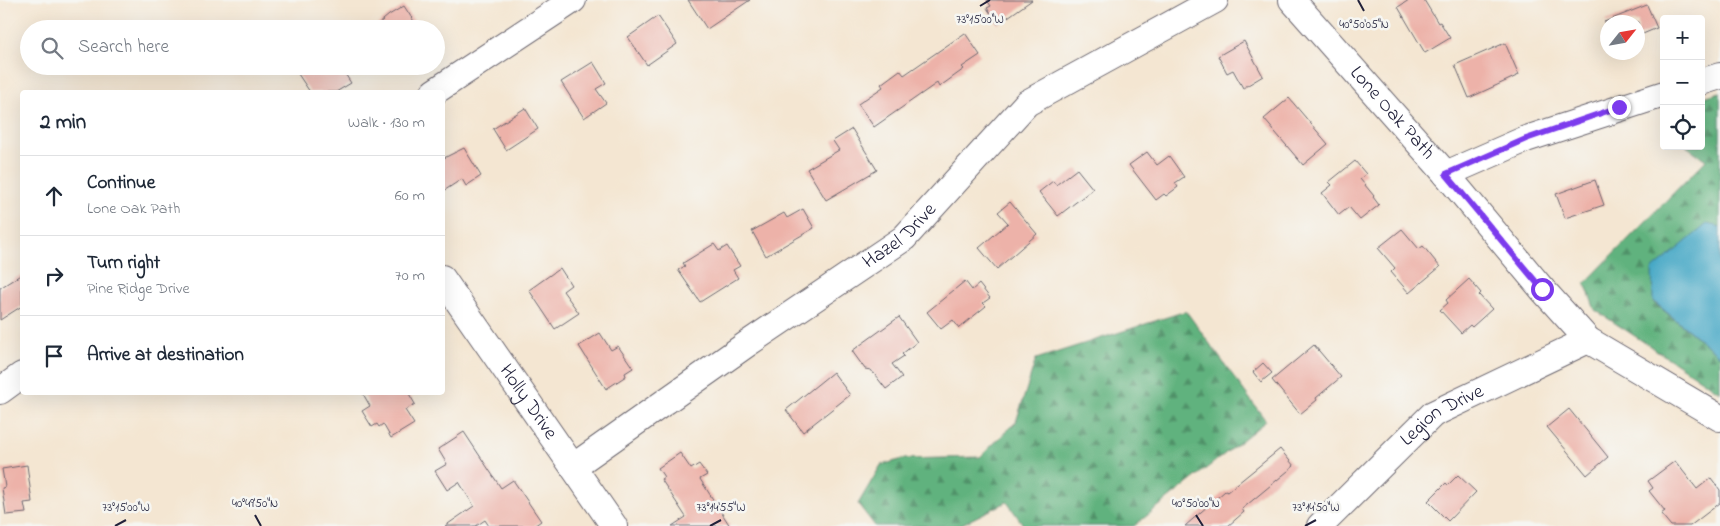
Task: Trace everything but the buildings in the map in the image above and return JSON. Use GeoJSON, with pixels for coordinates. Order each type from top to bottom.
{"type":"FeatureCollection","features":[{"type":"Feature","properties":{"kind":"street"},"geometry":{"type":"LineString","coordinates":[[437,90],[573,0]]}},
{"type":"Feature","properties":{"kind":"street","name":"Hazel Drive"},"geometry":{"type":"LineString","coordinates":[[574,466],[747,344],[904,238],[1027,103],[1215,0]]}},
{"type":"Feature","properties":{"kind":"street","name":"Lone Oak Path"},"geometry":{"type":"LineString","coordinates":[[1292,0],[1446,174],[1542,289],[1588,340],[1720,418]]}},
{"type":"Feature","properties":{"kind":"street"},"geometry":{"type":"LineString","coordinates":[[1705,81],[1720,76]]}},
{"type":"Feature","properties":{"kind":"street"},"geometry":{"type":"LineString","coordinates":[[1446,174],[1526,139],[1660,95]]}},
{"type":"Feature","properties":{"kind":"street","name":"Holly Drive"},"geometry":{"type":"LineString","coordinates":[[445,282],[614,526]]}},
{"type":"Feature","properties":{"kind":"street","name":"Legion Drive"},"geometry":{"type":"LineString","coordinates":[[1320,526],[1433,414],[1588,340]]}},
{"type":"Feature","properties":{"kind":"street"},"geometry":{"type":"LineString","coordinates":[[0,391],[20,376]]}},
{"type":"Feature","properties":{"kind":"green space"},"geometry":{"type":"Polygon","coordinates":[[[1720,92],[1720,227],[1707,225],[1653,302],[1720,356],[1720,392],[1595,310],[1585,283],[1706,160],[1692,150],[1705,150],[1705,97],[1720,92]]]}},
{"type":"Feature","properties":{"kind":"green space"},"geometry":{"type":"Polygon","coordinates":[[[1186,311],[1266,421],[1134,526],[1024,526],[1007,502],[958,526],[875,526],[858,504],[881,465],[903,459],[980,457],[1016,422],[1036,359],[1186,311]]]}},
{"type":"Feature","properties":{"kind":"water"},"geometry":{"type":"Polygon","coordinates":[[[1707,224],[1720,227],[1720,356],[1653,301],[1652,270],[1707,224]]]}},
{"type":"Feature","properties":{"kind":"route"},"geometry":{"type":"LineString","coordinates":[[1542,289],[1446,174],[1526,139],[1619,107]]}}]}
